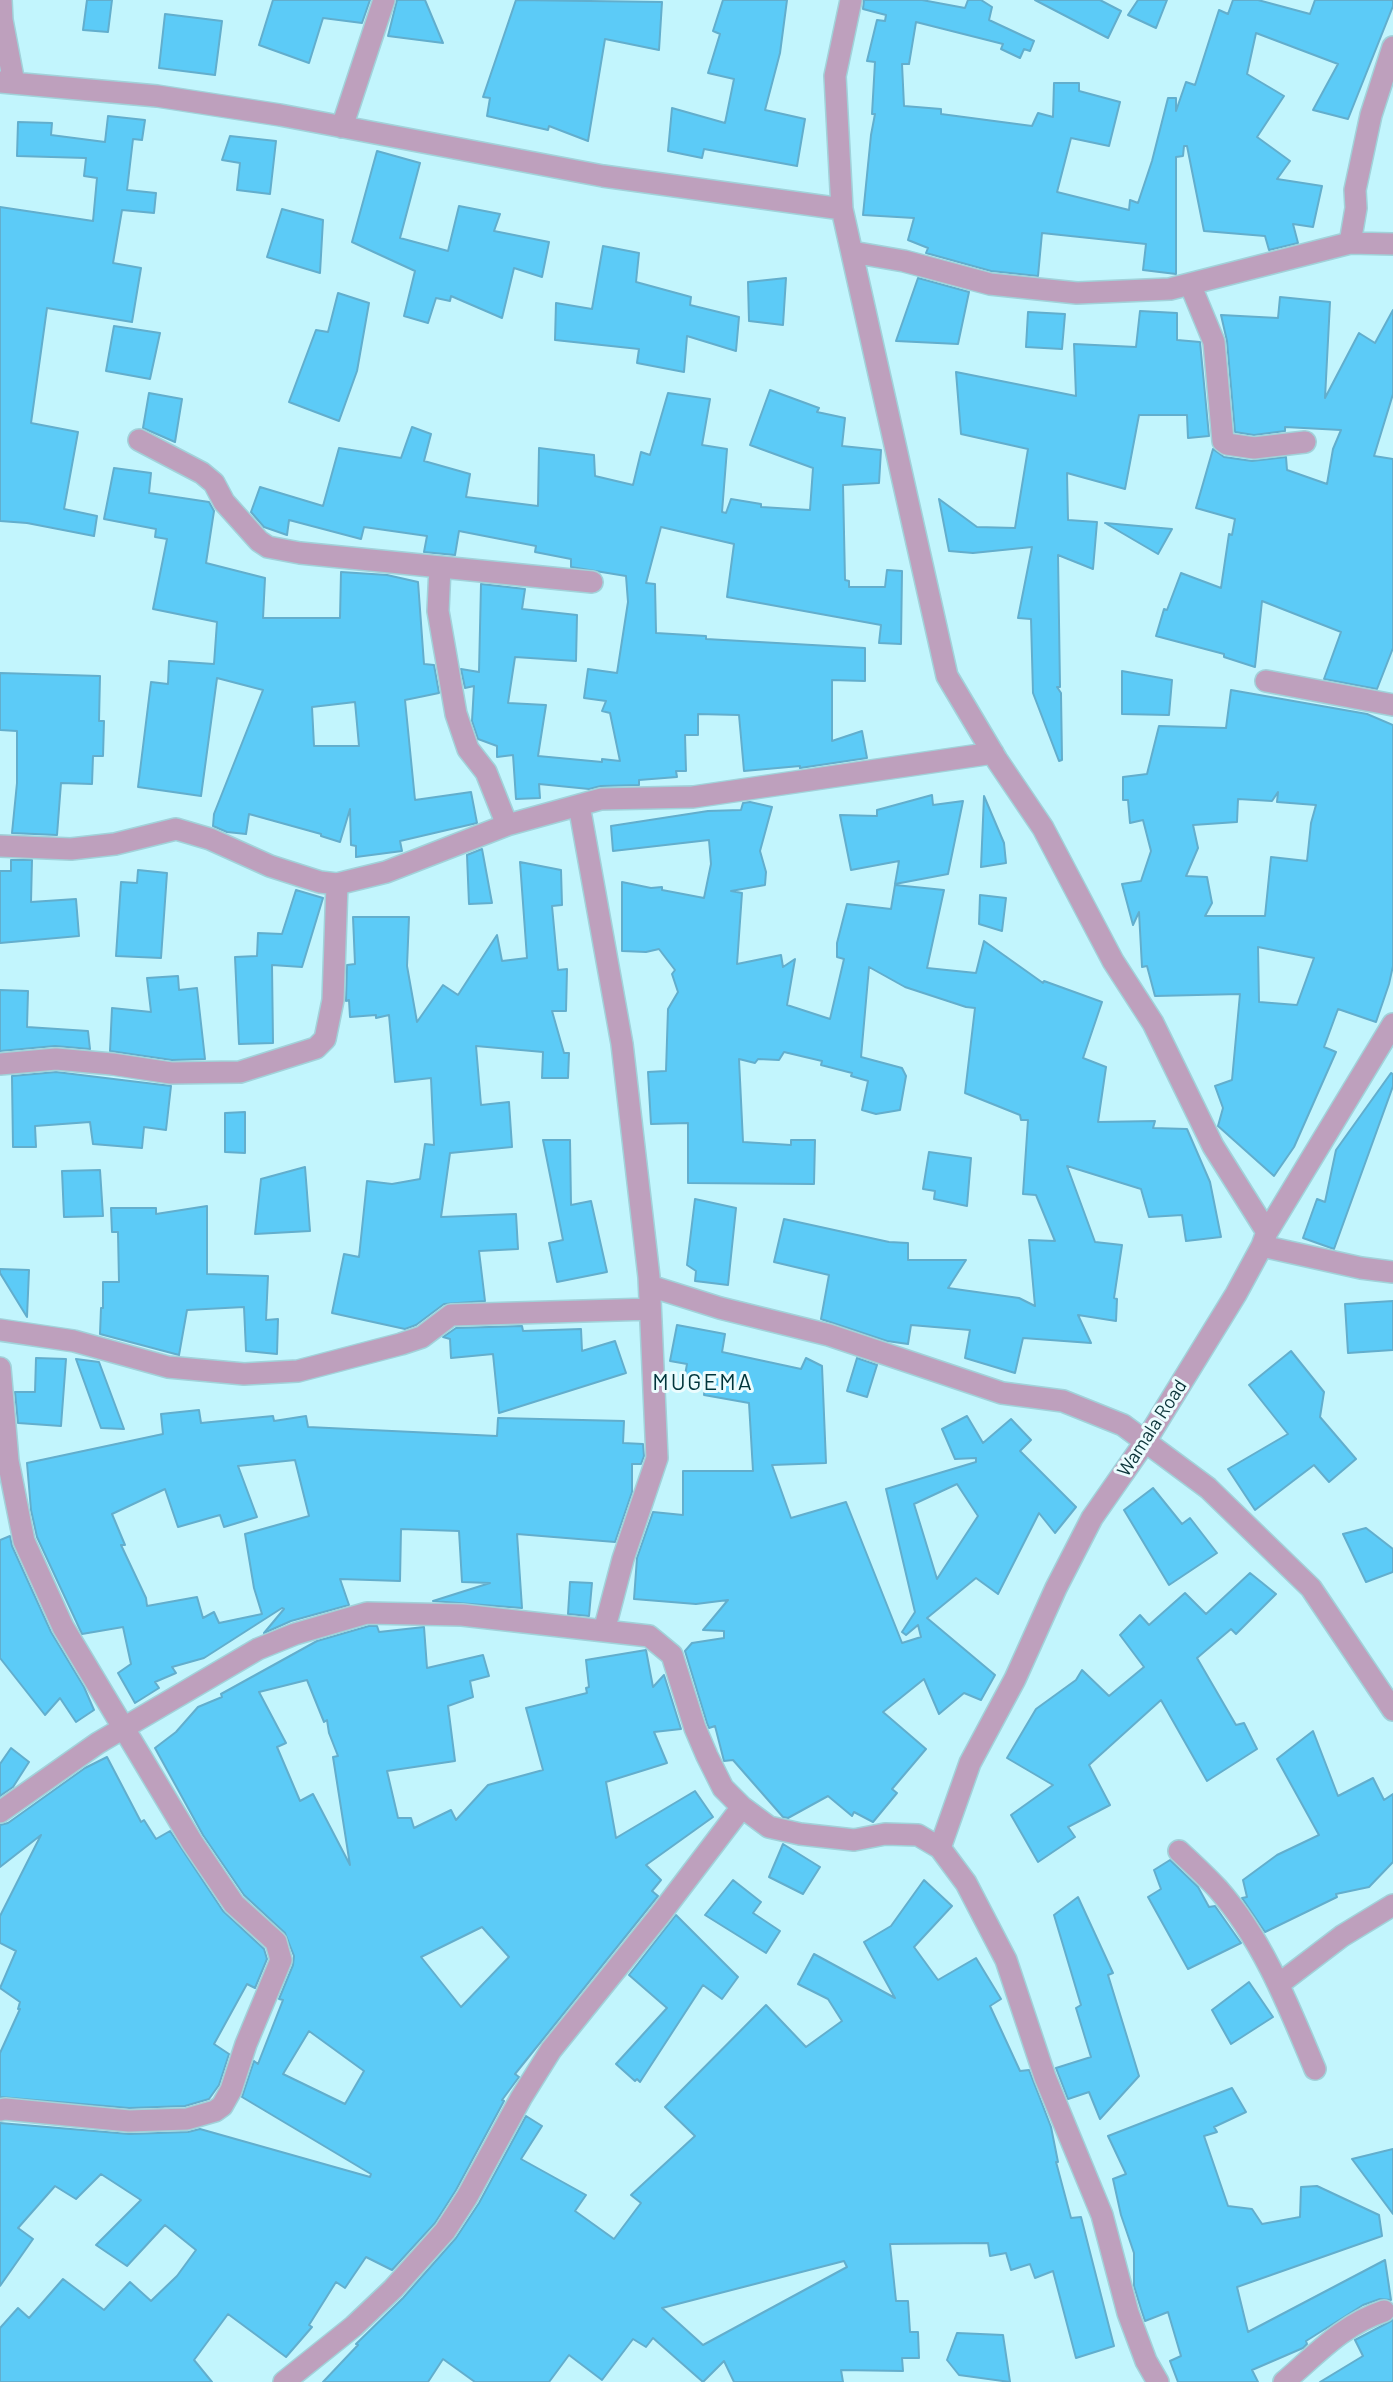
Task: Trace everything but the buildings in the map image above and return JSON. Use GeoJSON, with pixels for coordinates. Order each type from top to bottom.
{"type":"FeatureCollection","features":[{"type":"Feature","properties":{"kind":"street"},"geometry":{"type":"LineString","coordinates":[[1,0],[7,83],[157,96],[342,127],[603,176],[842,209]]}},
{"type":"Feature","properties":{"kind":"street"},"geometry":{"type":"LineString","coordinates":[[342,127],[384,0]]}},
{"type":"Feature","properties":{"kind":"street"},"geometry":{"type":"LineString","coordinates":[[851,0],[835,76],[842,209],[947,677],[1043,828],[1113,961],[1153,1023],[1213,1146],[1264,1239],[1361,1268],[1393,1272]]}},
{"type":"Feature","properties":{"kind":"street"},"geometry":{"type":"LineString","coordinates":[[1350,243],[1356,208],[1355,190],[1371,115],[1393,47]]}},
{"type":"Feature","properties":{"kind":"street"},"geometry":{"type":"LineString","coordinates":[[852,252],[904,261],[990,284],[1077,293],[1170,289],[1350,243],[1393,244]]}},
{"type":"Feature","properties":{"kind":"street"},"geometry":{"type":"LineString","coordinates":[[1189,284],[1214,342],[1223,441],[1254,448],[1305,442]]}},
{"type":"Feature","properties":{"kind":"street"},"geometry":{"type":"LineString","coordinates":[[139,440],[202,473],[214,483],[224,502],[259,541],[268,547],[593,582]]}},
{"type":"Feature","properties":{"kind":"street"},"geometry":{"type":"LineString","coordinates":[[440,566],[438,611],[456,714],[468,749],[486,772],[507,825]]}},
{"type":"Feature","properties":{"kind":"street"},"geometry":{"type":"LineString","coordinates":[[1266,681],[1393,705]]}},
{"type":"Feature","properties":{"kind":"street"},"geometry":{"type":"LineString","coordinates":[[0,846],[71,849],[115,844],[177,829],[210,838],[270,866],[320,882],[337,884],[386,872],[507,825],[601,799],[693,797],[993,753]]}},
{"type":"Feature","properties":{"kind":"street"},"geometry":{"type":"LineString","coordinates":[[579,805],[622,1044],[650,1286],[657,1458],[604,1631]]}},
{"type":"Feature","properties":{"kind":"street"},"geometry":{"type":"LineString","coordinates":[[0,1064],[56,1059],[111,1063],[171,1073],[240,1072],[316,1048],[325,1040],[333,1000],[337,884]]}},
{"type":"Feature","properties":{"kind":"street","name":"Wamala Road"},"geometry":{"type":"LineString","coordinates":[[940,1848],[970,1763],[1015,1679],[1056,1588],[1092,1518],[1145,1442],[1236,1294],[1264,1239],[1393,1024]]}},
{"type":"Feature","properties":{"kind":"street"},"geometry":{"type":"LineString","coordinates":[[650,1286],[720,1308],[830,1335],[1002,1393],[1063,1401],[1123,1425],[1208,1488],[1311,1588],[1393,1710]]}},
{"type":"Feature","properties":{"kind":"street"},"geometry":{"type":"LineString","coordinates":[[0,1330],[74,1341],[168,1367],[244,1374],[298,1371],[401,1345],[422,1337],[451,1315],[650,1309]]}},
{"type":"Feature","properties":{"kind":"street"},"geometry":{"type":"LineString","coordinates":[[0,1368],[8,1461],[24,1541],[63,1627],[122,1728],[225,1892],[234,1904],[264,1929],[280,1951],[278,1969],[246,2044],[231,2090],[222,2106],[215,2111],[187,2119],[129,2121],[0,2110]]}},
{"type":"Feature","properties":{"kind":"street"},"geometry":{"type":"LineString","coordinates":[[0,1812],[97,1742],[258,1649],[295,1634],[367,1613],[461,1615],[649,1636],[672,1655],[695,1728],[707,1756],[723,1788],[742,1807],[769,1827],[800,1835],[854,1840],[885,1834],[918,1835],[940,1848],[966,1883],[1006,1960],[1045,2077],[1102,2215],[1128,2313],[1146,2361],[1158,2382]]}},
{"type":"Feature","properties":{"kind":"street"},"geometry":{"type":"LineString","coordinates":[[284,2382],[354,2326],[393,2289],[445,2231],[551,2050],[659,1916],[742,1807]]}},
{"type":"Feature","properties":{"kind":"street"},"geometry":{"type":"LineString","coordinates":[[1179,1851],[1219,1890],[1251,1935],[1279,1984],[1315,2069]]}},
{"type":"Feature","properties":{"kind":"street"},"geometry":{"type":"LineString","coordinates":[[1279,1984],[1342,1936],[1393,1905]]}},
{"type":"Feature","properties":{"kind":"street"},"geometry":{"type":"LineString","coordinates":[[1284,2382],[1340,2333],[1361,2319],[1384,2311]]}},
{"type":"Feature","properties":{"kind":"district","name":"MUGEMA"},"geometry":{"type":"Point","coordinates":[703,1382]}}]}
